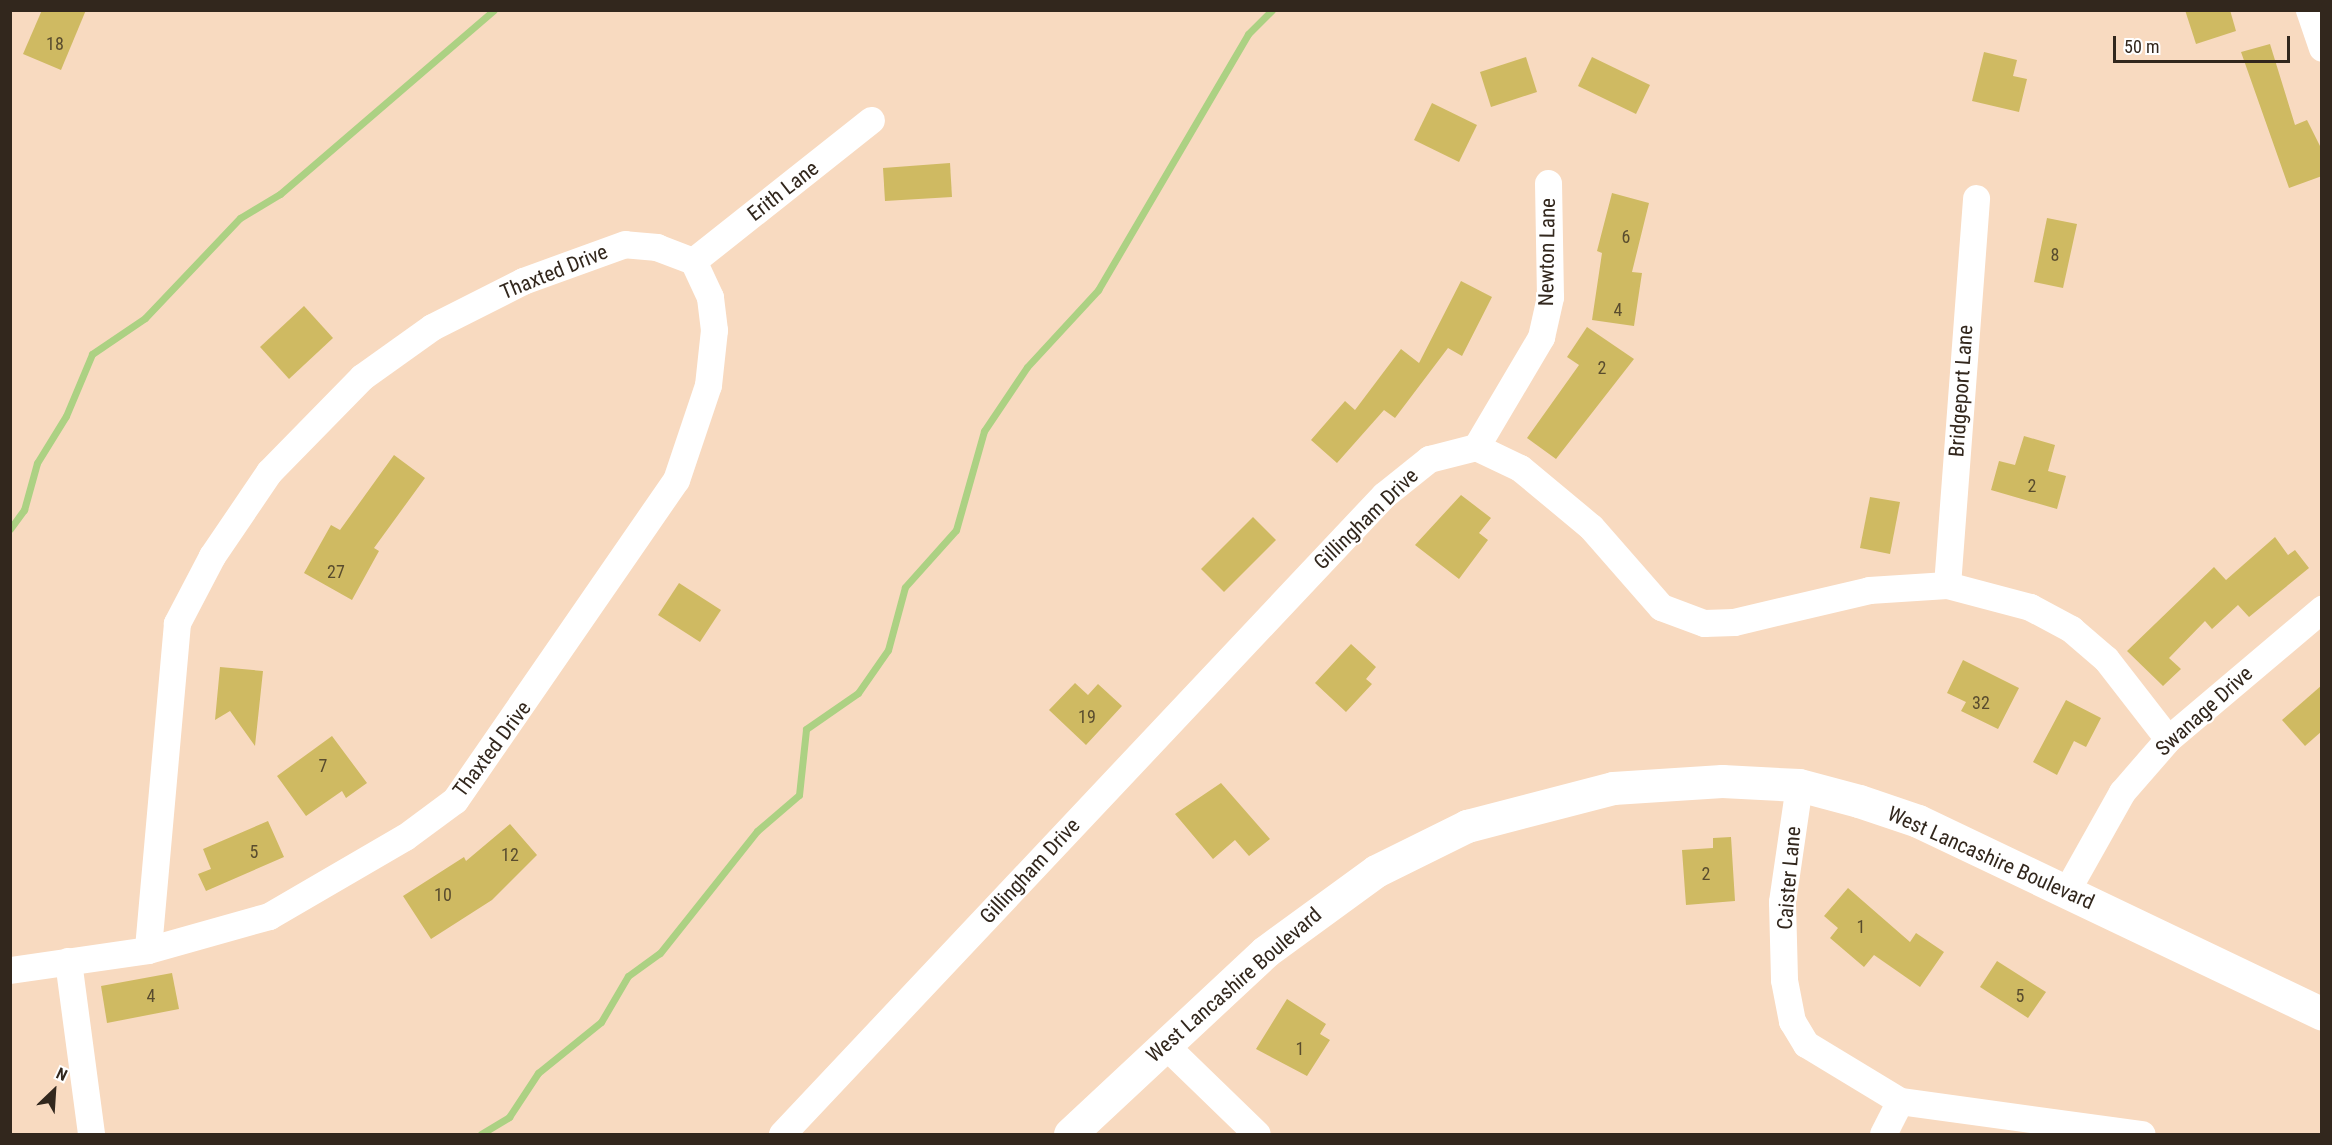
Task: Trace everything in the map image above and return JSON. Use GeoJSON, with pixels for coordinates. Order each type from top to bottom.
{"type":"FeatureCollection","features":[{"type":"Feature","properties":{"kind":"main road","name":"West Lancashire Boulevard"},"geometry":{"type":"LineString","coordinates":[[1070,1134],[1265,952],[1335,898],[1439,837],[1517,811],[1613,788],[1722,781],[1799,785],[1918,821],[2067,890],[2322,1014]]}},
{"type":"Feature","properties":{"kind":"street"},"geometry":{"type":"LineString","coordinates":[[2309,10],[2322,48]]}},
{"type":"Feature","properties":{"kind":"street","name":"Erith Lane"},"geometry":{"type":"LineString","coordinates":[[693,261],[871,120]]}},
{"type":"Feature","properties":{"kind":"street","name":"Newton Lane"},"geometry":{"type":"LineString","coordinates":[[1476,447],[1541,337],[1550,297],[1548,183]]}},
{"type":"Feature","properties":{"kind":"street","name":"Bridgeport Lane"},"geometry":{"type":"LineString","coordinates":[[1947,585],[1976,198]]}},
{"type":"Feature","properties":{"kind":"street","name":"Thaxted Drive"},"geometry":{"type":"LineString","coordinates":[[10,970],[148,950],[269,916],[405,837],[456,800],[676,480],[708,385],[714,330],[710,297],[693,261],[657,247],[625,244],[513,286],[432,327],[362,377],[269,472],[212,556],[177,623],[148,950]]}},
{"type":"Feature","properties":{"kind":"street"},"geometry":{"type":"LineString","coordinates":[[1476,447],[1520,468],[1557,495],[1661,607],[1682,617],[1734,622],[1869,590],[1947,585],[2030,607],[2071,630],[2106,659],[2168,739]]}},
{"type":"Feature","properties":{"kind":"street","name":"Gillingham Drive"},"geometry":{"type":"LineString","coordinates":[[782,1134],[1384,495],[1429,459],[1476,447]]}},
{"type":"Feature","properties":{"kind":"street","name":"Swanage Drive"},"geometry":{"type":"LineString","coordinates":[[2067,890],[2122,792],[2168,739],[2322,609]]}},
{"type":"Feature","properties":{"kind":"street","name":"Caister Lane"},"geometry":{"type":"LineString","coordinates":[[1799,785],[1782,902],[1784,980],[1792,1021],[1806,1044],[1828,1062],[1900,1101],[2142,1134]]}},
{"type":"Feature","properties":{"kind":"street"},"geometry":{"type":"LineString","coordinates":[[68,961],[91,1134]]}},
{"type":"Feature","properties":{"kind":"street"},"geometry":{"type":"LineString","coordinates":[[1164,1044],[1257,1134]]}},
{"type":"Feature","properties":{"kind":"street"},"geometry":{"type":"LineString","coordinates":[[1884,1134],[1900,1101]]}},
{"type":"Feature","properties":{"kind":"building"},"geometry":{"type":"Polygon","coordinates":[[[42,10],[86,10],[61,70],[23,54],[42,10]]]}},
{"type":"Feature","properties":{"kind":"building"},"geometry":{"type":"Polygon","coordinates":[[[2185,10],[2230,10],[2236,31],[2196,44],[2185,10]]]}},
{"type":"Feature","properties":{"kind":"building"},"geometry":{"type":"Polygon","coordinates":[[[2270,44],[2295,125],[2307,120],[2322,150],[2322,176],[2289,188],[2241,52],[2270,44]]]}},
{"type":"Feature","properties":{"kind":"building"},"geometry":{"type":"Polygon","coordinates":[[[1984,52],[2017,60],[2013,76],[2027,79],[2019,112],[1972,101],[1984,52]]]}},
{"type":"Feature","properties":{"kind":"building"},"geometry":{"type":"Polygon","coordinates":[[[1526,57],[1537,92],[1491,107],[1480,72],[1526,57]]]}},
{"type":"Feature","properties":{"kind":"building"},"geometry":{"type":"Polygon","coordinates":[[[1592,57],[1650,85],[1636,114],[1578,86],[1592,57]]]}},
{"type":"Feature","properties":{"kind":"building"},"geometry":{"type":"Polygon","coordinates":[[[1432,103],[1477,125],[1459,162],[1414,140],[1432,103]]]}},
{"type":"Feature","properties":{"kind":"building"},"geometry":{"type":"Polygon","coordinates":[[[950,163],[952,197],[885,201],[883,168],[950,163]]]}},
{"type":"Feature","properties":{"kind":"building"},"geometry":{"type":"Polygon","coordinates":[[[1612,193],[1649,203],[1632,272],[1642,273],[1634,326],[1592,320],[1602,253],[1597,251],[1612,193]]]}},
{"type":"Feature","properties":{"kind":"building"},"geometry":{"type":"Polygon","coordinates":[[[2047,218],[2077,224],[2063,288],[2034,282],[2047,218]]]}},
{"type":"Feature","properties":{"kind":"building"},"geometry":{"type":"Polygon","coordinates":[[[1461,281],[1492,297],[1462,356],[1448,348],[1395,418],[1384,410],[1337,463],[1311,440],[1345,401],[1355,410],[1401,349],[1419,363],[1461,281]]]}},
{"type":"Feature","properties":{"kind":"building"},"geometry":{"type":"Polygon","coordinates":[[[304,306],[333,338],[289,379],[260,347],[304,306]]]}},
{"type":"Feature","properties":{"kind":"building"},"geometry":{"type":"Polygon","coordinates":[[[1587,327],[1634,359],[1556,459],[1527,438],[1579,365],[1567,357],[1587,327]]]}},
{"type":"Feature","properties":{"kind":"building"},"geometry":{"type":"Polygon","coordinates":[[[2024,436],[2055,445],[2048,471],[2066,476],[2057,509],[1991,490],[1999,461],[2015,465],[2024,436]]]}},
{"type":"Feature","properties":{"kind":"building"},"geometry":{"type":"Polygon","coordinates":[[[394,455],[425,478],[374,548],[379,551],[352,600],[304,573],[331,525],[340,530],[394,455]]]}},
{"type":"Feature","properties":{"kind":"building"},"geometry":{"type":"Polygon","coordinates":[[[1461,495],[1491,518],[1479,533],[1488,540],[1459,579],[1415,545],[1461,495]]]}},
{"type":"Feature","properties":{"kind":"building"},"geometry":{"type":"Polygon","coordinates":[[[1870,497],[1900,502],[1890,554],[1860,548],[1870,497]]]}},
{"type":"Feature","properties":{"kind":"building"},"geometry":{"type":"Polygon","coordinates":[[[1253,517],[1276,540],[1224,592],[1201,569],[1253,517]]]}},
{"type":"Feature","properties":{"kind":"building"},"geometry":{"type":"Polygon","coordinates":[[[2275,537],[2288,555],[2295,550],[2309,568],[2249,617],[2238,605],[2212,629],[2205,621],[2169,658],[2181,669],[2163,686],[2127,651],[2214,567],[2226,580],[2275,537]]]}},
{"type":"Feature","properties":{"kind":"building"},"geometry":{"type":"Polygon","coordinates":[[[679,583],[721,610],[700,642],[658,615],[679,583]]]}},
{"type":"Feature","properties":{"kind":"building"},"geometry":{"type":"Polygon","coordinates":[[[1351,644],[1376,667],[1366,679],[1372,684],[1346,712],[1315,683],[1351,644]]]}},
{"type":"Feature","properties":{"kind":"building"},"geometry":{"type":"Polygon","coordinates":[[[1963,660],[2019,688],[1998,729],[1961,711],[1966,702],[1947,693],[1963,660]]]}},
{"type":"Feature","properties":{"kind":"building"},"geometry":{"type":"Polygon","coordinates":[[[220,667],[263,671],[255,746],[230,711],[215,720],[220,667]]]}},
{"type":"Feature","properties":{"kind":"building"},"geometry":{"type":"Polygon","coordinates":[[[1075,683],[1088,695],[1098,684],[1122,706],[1086,745],[1049,710],[1075,683]]]}},
{"type":"Feature","properties":{"kind":"building"},"geometry":{"type":"Polygon","coordinates":[[[2322,685],[2322,731],[2305,746],[2282,720],[2322,685]]]}},
{"type":"Feature","properties":{"kind":"building"},"geometry":{"type":"Polygon","coordinates":[[[2066,700],[2101,718],[2086,747],[2074,741],[2057,775],[2033,762],[2066,700]]]}},
{"type":"Feature","properties":{"kind":"building"},"geometry":{"type":"Polygon","coordinates":[[[332,736],[367,783],[346,798],[342,791],[306,816],[277,776],[332,736]]]}},
{"type":"Feature","properties":{"kind":"building"},"geometry":{"type":"Polygon","coordinates":[[[1221,783],[1270,839],[1249,856],[1235,840],[1213,859],[1175,814],[1221,783]]]}},
{"type":"Feature","properties":{"kind":"building"},"geometry":{"type":"Polygon","coordinates":[[[268,821],[284,857],[206,891],[198,874],[211,869],[203,849],[268,821]]]}},
{"type":"Feature","properties":{"kind":"building"},"geometry":{"type":"Polygon","coordinates":[[[510,824],[537,855],[492,900],[431,939],[403,896],[464,857],[466,861],[510,824]]]}},
{"type":"Feature","properties":{"kind":"building"},"geometry":{"type":"Polygon","coordinates":[[[1731,837],[1735,901],[1686,905],[1682,850],[1713,848],[1713,838],[1731,837]]]}},
{"type":"Feature","properties":{"kind":"building"},"geometry":{"type":"Polygon","coordinates":[[[1848,888],[1910,942],[1916,933],[1944,952],[1920,987],[1874,955],[1864,967],[1830,938],[1838,928],[1824,916],[1848,888]]]}},
{"type":"Feature","properties":{"kind":"building"},"geometry":{"type":"Polygon","coordinates":[[[1997,961],[2046,992],[2028,1018],[1980,987],[1997,961]]]}},
{"type":"Feature","properties":{"kind":"building"},"geometry":{"type":"Polygon","coordinates":[[[172,973],[179,1009],[107,1023],[101,986],[172,973]]]}},
{"type":"Feature","properties":{"kind":"building"},"geometry":{"type":"Polygon","coordinates":[[[1287,999],[1326,1024],[1320,1034],[1330,1040],[1307,1076],[1256,1049],[1287,999]]]}},
{"type":"Feature","properties":{"kind":"waterway"},"geometry":{"type":"LineString","coordinates":[[10,529],[24,510],[37,463],[66,416],[92,354],[145,318],[240,218],[280,194],[494,10]]}},
{"type":"Feature","properties":{"kind":"waterway"},"geometry":{"type":"LineString","coordinates":[[481,1134],[509,1117],[538,1073],[601,1022],[628,976],[660,953],[757,831],[799,795],[806,729],[858,693],[888,650],[905,587],[956,530],[984,431],[1027,367],[1098,290],[1248,34],[1272,10]]}}]}
